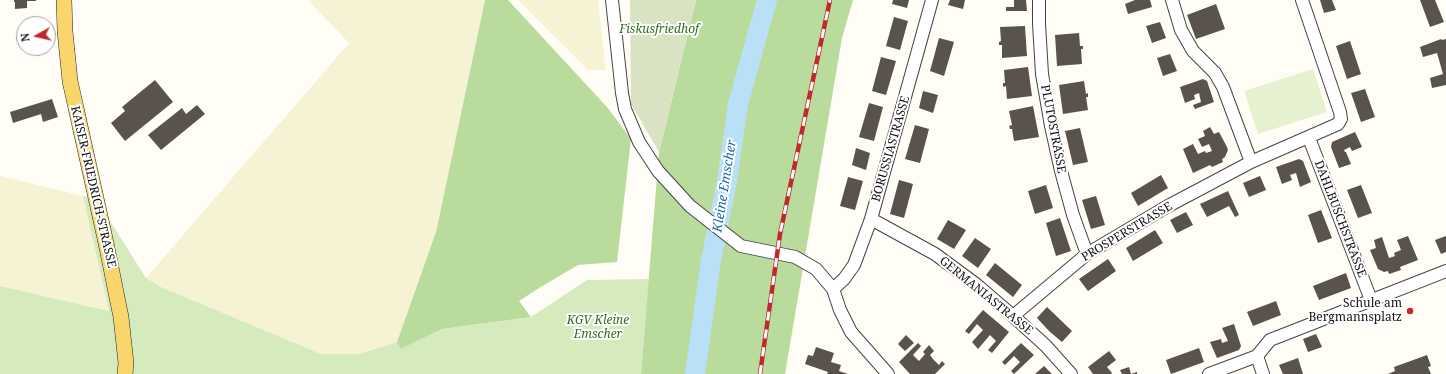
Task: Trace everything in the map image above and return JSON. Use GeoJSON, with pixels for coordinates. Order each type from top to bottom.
{"type":"FeatureCollection","features":[{"type":"Feature","properties":{"kind":"main road","name":"KAISER-FRIEDRICH-STRASSE"},"geometry":{"type":"LineString","coordinates":[[64,0],[65,31],[70,81],[121,317],[126,363],[125,374]]}},
{"type":"Feature","properties":{"kind":"street"},"geometry":{"type":"LineString","coordinates":[[612,0],[625,109],[639,142],[658,171],[690,206],[741,246],[795,257],[816,269],[833,289],[840,310],[851,332],[888,374]]}},
{"type":"Feature","properties":{"kind":"street","name":"BORUSSIASTRASSE"},"geometry":{"type":"LineString","coordinates":[[833,289],[844,279],[854,265],[871,219],[932,0]]}},
{"type":"Feature","properties":{"kind":"street","name":"PLUTOSTRASSE"},"geometry":{"type":"LineString","coordinates":[[1039,0],[1042,74],[1051,126],[1073,215],[1087,254]]}},
{"type":"Feature","properties":{"kind":"street","name":"PROSPERSTRASSE"},"geometry":{"type":"LineString","coordinates":[[1013,316],[1087,254],[1168,206],[1251,162],[1309,138],[1338,124],[1341,119],[1340,112],[1302,0]]}},
{"type":"Feature","properties":{"kind":"street"},"geometry":{"type":"LineString","coordinates":[[1174,1],[1182,30],[1193,50],[1215,73],[1223,86],[1251,162]]}},
{"type":"Feature","properties":{"kind":"street","name":"DAHLBUSCHSTRASSE"},"geometry":{"type":"LineString","coordinates":[[1309,138],[1370,300]]}},
{"type":"Feature","properties":{"kind":"street","name":"GERMANIASTRASSE"},"geometry":{"type":"LineString","coordinates":[[871,219],[935,254],[977,285],[1046,346],[1071,374]]}},
{"type":"Feature","properties":{"kind":"street"},"geometry":{"type":"LineString","coordinates":[[1209,374],[1257,356],[1270,340],[1446,271]]}},
{"type":"Feature","properties":{"kind":"street"},"geometry":{"type":"LineString","coordinates":[[1257,356],[1263,374]]}},
{"type":"Feature","properties":{"kind":"shaded area"},"geometry":{"type":"Polygon","coordinates":[[[308,0],[485,0],[436,232],[397,342],[359,354],[321,354],[161,287],[146,278],[349,43],[308,0]]]}},
{"type":"Feature","properties":{"kind":"shaded area"},"geometry":{"type":"Polygon","coordinates":[[[518,0],[598,0],[606,70],[588,70],[518,0]]]}},
{"type":"Feature","properties":{"kind":"shaded area"},"geometry":{"type":"Polygon","coordinates":[[[0,176],[83,196],[109,311],[0,286],[0,176]]]}},
{"type":"Feature","properties":{"kind":"green space"},"geometry":{"type":"Polygon","coordinates":[[[485,0],[508,0],[607,107],[631,139],[617,262],[578,265],[539,288],[519,301],[531,317],[442,329],[401,349],[397,342],[436,232],[485,0]]]}},
{"type":"Feature","properties":{"kind":"green space","name":"Fiskusfriedhof"},"geometry":{"type":"Polygon","coordinates":[[[630,0],[696,0],[659,152],[631,104],[630,0]]]}},
{"type":"Feature","properties":{"kind":"green space"},"geometry":{"type":"Polygon","coordinates":[[[696,0],[853,0],[842,38],[785,374],[641,374],[659,152],[696,0]]]}},
{"type":"Feature","properties":{"kind":"green space"},"geometry":{"type":"Polygon","coordinates":[[[1313,69],[1327,112],[1258,134],[1244,91],[1313,69]]]}},
{"type":"Feature","properties":{"kind":"green space","name":"KGV Kleine Emscher"},"geometry":{"type":"Polygon","coordinates":[[[83,196],[96,199],[146,278],[161,287],[321,354],[359,354],[397,342],[401,349],[442,329],[531,317],[587,280],[649,279],[641,374],[0,374],[0,286],[109,311],[83,196]]]}},
{"type":"Feature","properties":{"kind":"building"},"geometry":{"type":"Polygon","coordinates":[[[14,0],[36,1],[27,1],[27,8],[15,9],[14,0]]]}},
{"type":"Feature","properties":{"kind":"building"},"geometry":{"type":"Polygon","coordinates":[[[893,0],[909,0],[907,8],[892,4],[893,0]]]}},
{"type":"Feature","properties":{"kind":"building"},"geometry":{"type":"Polygon","coordinates":[[[950,0],[965,0],[963,9],[948,5],[950,0]]]}},
{"type":"Feature","properties":{"kind":"building"},"geometry":{"type":"Polygon","coordinates":[[[1014,0],[1026,0],[1027,11],[1006,11],[1006,7],[1014,7],[1014,0]]]}},
{"type":"Feature","properties":{"kind":"building"},"geometry":{"type":"Polygon","coordinates":[[[1135,0],[1150,0],[1152,7],[1128,14],[1125,4],[1135,0]]]}},
{"type":"Feature","properties":{"kind":"building"},"geometry":{"type":"Polygon","coordinates":[[[1320,0],[1332,0],[1336,10],[1324,13],[1320,0]]]}},
{"type":"Feature","properties":{"kind":"building"},"geometry":{"type":"Polygon","coordinates":[[[1420,0],[1435,0],[1444,22],[1430,27],[1420,0]]]}},
{"type":"Feature","properties":{"kind":"building"},"geometry":{"type":"Polygon","coordinates":[[[1216,4],[1225,29],[1196,39],[1187,15],[1216,4]]]}},
{"type":"Feature","properties":{"kind":"building"},"geometry":{"type":"Polygon","coordinates":[[[894,17],[908,21],[900,50],[886,46],[894,17]]]}},
{"type":"Feature","properties":{"kind":"building"},"geometry":{"type":"Polygon","coordinates":[[[1160,22],[1166,38],[1152,43],[1146,26],[1160,22]]]}},
{"type":"Feature","properties":{"kind":"building"},"geometry":{"type":"Polygon","coordinates":[[[1025,26],[1027,56],[1002,58],[1002,45],[999,45],[999,42],[1001,41],[1000,27],[1025,26]]]}},
{"type":"Feature","properties":{"kind":"building"},"geometry":{"type":"Polygon","coordinates":[[[1079,33],[1080,46],[1083,46],[1083,49],[1081,49],[1082,64],[1057,66],[1055,35],[1079,33]]]}},
{"type":"Feature","properties":{"kind":"building"},"geometry":{"type":"Polygon","coordinates":[[[939,38],[954,42],[944,76],[930,71],[939,38]]]}},
{"type":"Feature","properties":{"kind":"building"},"geometry":{"type":"Polygon","coordinates":[[[1441,39],[1446,39],[1446,85],[1432,88],[1430,78],[1443,74],[1437,53],[1423,57],[1420,47],[1441,39]]]}},
{"type":"Feature","properties":{"kind":"building"},"geometry":{"type":"Polygon","coordinates":[[[1350,41],[1361,74],[1347,79],[1336,46],[1350,41]]]}},
{"type":"Feature","properties":{"kind":"building"},"geometry":{"type":"Polygon","coordinates":[[[1170,54],[1177,71],[1163,76],[1157,58],[1170,54]]]}},
{"type":"Feature","properties":{"kind":"building"},"geometry":{"type":"Polygon","coordinates":[[[881,57],[896,61],[886,95],[872,91],[881,57]]]}},
{"type":"Feature","properties":{"kind":"building"},"geometry":{"type":"Polygon","coordinates":[[[1028,67],[1032,96],[1007,99],[1006,86],[1003,87],[1003,83],[1005,83],[1004,70],[1028,67]]]}},
{"type":"Feature","properties":{"kind":"building"},"geometry":{"type":"Polygon","coordinates":[[[1203,79],[1207,81],[1214,102],[1195,109],[1193,105],[1201,102],[1199,93],[1194,95],[1195,99],[1185,103],[1180,87],[1203,79]]]}},
{"type":"Feature","properties":{"kind":"building"},"geometry":{"type":"Polygon","coordinates":[[[155,80],[173,102],[125,141],[111,123],[125,111],[122,107],[155,80]]]}},
{"type":"Feature","properties":{"kind":"building"},"geometry":{"type":"Polygon","coordinates":[[[1084,81],[1086,94],[1088,93],[1088,97],[1086,97],[1088,110],[1063,114],[1059,85],[1084,81]]]}},
{"type":"Feature","properties":{"kind":"building"},"geometry":{"type":"Polygon","coordinates":[[[1365,89],[1375,117],[1361,122],[1351,93],[1365,89]]]}},
{"type":"Feature","properties":{"kind":"building"},"geometry":{"type":"Polygon","coordinates":[[[923,91],[938,95],[933,113],[919,108],[923,91]]]}},
{"type":"Feature","properties":{"kind":"building"},"geometry":{"type":"Polygon","coordinates":[[[52,99],[58,117],[43,122],[41,114],[13,123],[10,112],[52,99]]]}},
{"type":"Feature","properties":{"kind":"building"},"geometry":{"type":"Polygon","coordinates":[[[869,103],[883,107],[874,141],[859,137],[869,103]]]}},
{"type":"Feature","properties":{"kind":"building"},"geometry":{"type":"Polygon","coordinates":[[[197,105],[205,114],[161,150],[148,135],[182,108],[186,114],[197,105]]]}},
{"type":"Feature","properties":{"kind":"building"},"geometry":{"type":"Polygon","coordinates":[[[1033,106],[1039,137],[1014,141],[1012,129],[1010,129],[1009,126],[1012,125],[1009,111],[1033,106]]]}},
{"type":"Feature","properties":{"kind":"building"},"geometry":{"type":"Polygon","coordinates":[[[915,125],[929,129],[920,163],[905,159],[915,125]]]}},
{"type":"Feature","properties":{"kind":"building"},"geometry":{"type":"Polygon","coordinates":[[[1210,127],[1214,134],[1219,132],[1228,150],[1225,157],[1222,159],[1223,162],[1212,167],[1210,165],[1193,173],[1183,149],[1193,144],[1198,154],[1205,151],[1206,153],[1212,151],[1209,144],[1202,147],[1198,139],[1205,136],[1203,131],[1210,127]]]}},
{"type":"Feature","properties":{"kind":"building"},"geometry":{"type":"Polygon","coordinates":[[[1080,128],[1088,162],[1073,165],[1065,131],[1080,128]]]}},
{"type":"Feature","properties":{"kind":"building"},"geometry":{"type":"Polygon","coordinates":[[[1355,132],[1362,147],[1352,151],[1350,147],[1344,150],[1351,164],[1339,168],[1331,147],[1332,142],[1355,132]]]}},
{"type":"Feature","properties":{"kind":"building"},"geometry":{"type":"Polygon","coordinates":[[[856,148],[870,153],[866,170],[852,165],[856,148]]]}},
{"type":"Feature","properties":{"kind":"building"},"geometry":{"type":"Polygon","coordinates":[[[1299,159],[1303,161],[1311,182],[1300,187],[1296,173],[1290,175],[1292,180],[1282,184],[1276,167],[1299,159]]]}},
{"type":"Feature","properties":{"kind":"building"},"geometry":{"type":"Polygon","coordinates":[[[1161,175],[1168,188],[1138,206],[1131,193],[1161,175]]]}},
{"type":"Feature","properties":{"kind":"building"},"geometry":{"type":"Polygon","coordinates":[[[1260,176],[1266,190],[1249,197],[1243,183],[1260,176]]]}},
{"type":"Feature","properties":{"kind":"building"},"geometry":{"type":"Polygon","coordinates":[[[848,177],[863,181],[855,210],[840,206],[848,177]]]}},
{"type":"Feature","properties":{"kind":"building"},"geometry":{"type":"Polygon","coordinates":[[[899,180],[913,184],[904,218],[890,214],[899,180]]]}},
{"type":"Feature","properties":{"kind":"building"},"geometry":{"type":"Polygon","coordinates":[[[1046,185],[1053,208],[1035,214],[1028,191],[1046,185]]]}},
{"type":"Feature","properties":{"kind":"building"},"geometry":{"type":"Polygon","coordinates":[[[1361,185],[1372,213],[1358,218],[1347,190],[1361,185]]]}},
{"type":"Feature","properties":{"kind":"building"},"geometry":{"type":"Polygon","coordinates":[[[1228,191],[1239,215],[1235,217],[1229,206],[1207,217],[1200,204],[1228,191]]]}},
{"type":"Feature","properties":{"kind":"building"},"geometry":{"type":"Polygon","coordinates":[[[1096,196],[1105,225],[1091,229],[1082,200],[1096,196]]]}},
{"type":"Feature","properties":{"kind":"building"},"geometry":{"type":"Polygon","coordinates":[[[1321,210],[1332,238],[1318,243],[1308,215],[1321,210]]]}},
{"type":"Feature","properties":{"kind":"building"},"geometry":{"type":"Polygon","coordinates":[[[1186,212],[1193,225],[1177,233],[1170,220],[1186,212]]]}},
{"type":"Feature","properties":{"kind":"building"},"geometry":{"type":"Polygon","coordinates":[[[1060,218],[1071,251],[1056,256],[1046,223],[1060,218]]]}},
{"type":"Feature","properties":{"kind":"building"},"geometry":{"type":"Polygon","coordinates":[[[948,220],[966,230],[954,249],[937,239],[948,220]]]}},
{"type":"Feature","properties":{"kind":"building"},"geometry":{"type":"Polygon","coordinates":[[[1155,230],[1163,243],[1133,261],[1126,248],[1155,230]]]}},
{"type":"Feature","properties":{"kind":"building"},"geometry":{"type":"Polygon","coordinates":[[[1408,236],[1418,260],[1400,267],[1401,270],[1389,274],[1388,271],[1384,272],[1378,269],[1370,250],[1376,248],[1374,240],[1382,237],[1389,258],[1395,256],[1394,253],[1401,250],[1397,240],[1408,236]]]}},
{"type":"Feature","properties":{"kind":"building"},"geometry":{"type":"Polygon","coordinates":[[[1446,236],[1446,252],[1441,254],[1435,240],[1446,236]]]}},
{"type":"Feature","properties":{"kind":"building"},"geometry":{"type":"Polygon","coordinates":[[[975,238],[991,249],[978,268],[962,256],[975,238]]]}},
{"type":"Feature","properties":{"kind":"building"},"geometry":{"type":"Polygon","coordinates":[[[1108,259],[1116,271],[1088,291],[1079,279],[1108,259]]]}},
{"type":"Feature","properties":{"kind":"building"},"geometry":{"type":"Polygon","coordinates":[[[995,263],[1022,285],[1013,297],[986,275],[995,263]]]}},
{"type":"Feature","properties":{"kind":"building"},"geometry":{"type":"Polygon","coordinates":[[[1346,273],[1351,288],[1319,300],[1313,286],[1346,273]]]}},
{"type":"Feature","properties":{"kind":"building"},"geometry":{"type":"Polygon","coordinates":[[[1276,301],[1281,315],[1253,326],[1247,312],[1276,301]]]}},
{"type":"Feature","properties":{"kind":"building"},"geometry":{"type":"Polygon","coordinates":[[[1047,307],[1072,331],[1062,342],[1037,318],[1047,307]]]}},
{"type":"Feature","properties":{"kind":"building"},"geometry":{"type":"Polygon","coordinates":[[[983,310],[1009,332],[992,353],[988,350],[996,341],[990,335],[978,349],[972,342],[983,330],[977,324],[969,334],[965,331],[983,310]]]}},
{"type":"Feature","properties":{"kind":"building"},"geometry":{"type":"Polygon","coordinates":[[[1234,324],[1241,346],[1239,350],[1217,358],[1210,342],[1221,339],[1222,343],[1228,341],[1222,328],[1234,324]]]}},
{"type":"Feature","properties":{"kind":"building"},"geometry":{"type":"Polygon","coordinates":[[[1316,334],[1322,347],[1308,352],[1303,339],[1316,334]]]}},
{"type":"Feature","properties":{"kind":"building"},"geometry":{"type":"Polygon","coordinates":[[[906,335],[914,343],[905,351],[898,344],[906,335]]]}},
{"type":"Feature","properties":{"kind":"building"},"geometry":{"type":"Polygon","coordinates":[[[918,343],[921,346],[913,355],[919,361],[925,354],[923,352],[929,345],[934,351],[930,355],[933,359],[939,365],[942,361],[945,364],[935,374],[910,374],[899,362],[918,343]]]}},
{"type":"Feature","properties":{"kind":"building"},"geometry":{"type":"Polygon","coordinates":[[[1021,343],[1034,355],[1014,374],[1011,371],[1020,362],[1014,356],[1005,365],[1002,362],[1021,343]]]}},
{"type":"Feature","properties":{"kind":"building"},"geometry":{"type":"Polygon","coordinates":[[[816,347],[834,353],[831,362],[841,365],[839,371],[848,374],[827,374],[828,372],[805,364],[808,355],[813,356],[816,347]]]}},
{"type":"Feature","properties":{"kind":"building"},"geometry":{"type":"Polygon","coordinates":[[[1199,348],[1204,362],[1171,374],[1166,360],[1199,348]]]}},
{"type":"Feature","properties":{"kind":"building"},"geometry":{"type":"Polygon","coordinates":[[[1109,351],[1116,360],[1107,367],[1112,373],[1093,374],[1088,367],[1109,351]]]}},
{"type":"Feature","properties":{"kind":"building"},"geometry":{"type":"Polygon","coordinates":[[[1427,355],[1431,366],[1428,367],[1431,374],[1388,374],[1395,371],[1394,367],[1427,355]]]}},
{"type":"Feature","properties":{"kind":"building"},"geometry":{"type":"Polygon","coordinates":[[[1298,358],[1303,374],[1283,374],[1279,365],[1298,358]]]}},
{"type":"Feature","properties":{"kind":"building"},"geometry":{"type":"Polygon","coordinates":[[[1044,366],[1052,374],[1035,374],[1044,366]]]}},
{"type":"Feature","properties":{"kind":"building"},"geometry":{"type":"Polygon","coordinates":[[[1129,367],[1131,374],[1122,374],[1120,370],[1129,367]]]}},
{"type":"Feature","properties":{"kind":"waterway","name":"Kleine Emscher"},"geometry":{"type":"LineString","coordinates":[[695,374],[711,260],[727,181],[738,104],[767,0]]}},
{"type":"Feature","properties":{"kind":"railway"},"geometry":{"type":"LineString","coordinates":[[760,374],[780,234],[830,0]]}},
{"type":"Feature","properties":{"kind":"place","name":"Schule am Bergmannsplatz"},"geometry":{"type":"Point","coordinates":[1410,311]}}]}
